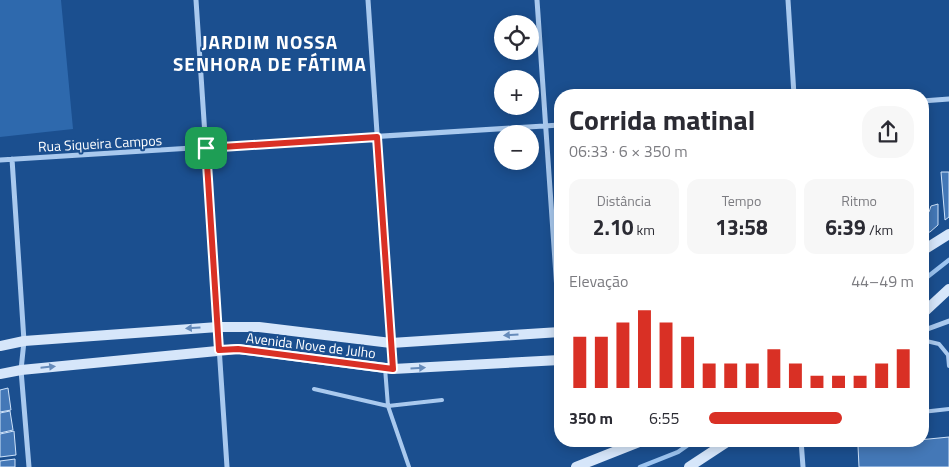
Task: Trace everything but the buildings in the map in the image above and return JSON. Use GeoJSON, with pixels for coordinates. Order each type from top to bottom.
{"type":"FeatureCollection","features":[{"type":"Feature","properties":{"kind":"main road"},"geometry":{"type":"LineString","coordinates":[[929,247],[949,234]]}},
{"type":"Feature","properties":{"kind":"main road"},"geometry":{"type":"LineString","coordinates":[[929,308],[949,289]]}},
{"type":"Feature","properties":{"kind":"main road","name":"Avenida Nove de Julho"},"geometry":{"type":"LineString","coordinates":[[0,346],[24,341],[218,327],[259,327],[391,343],[554,333]]}},
{"type":"Feature","properties":{"kind":"main road","name":"Avenida Nove de Julho"},"geometry":{"type":"LineString","coordinates":[[0,374],[21,370],[238,349],[389,369],[554,360]]}},
{"type":"Feature","properties":{"kind":"main road"},"geometry":{"type":"LineString","coordinates":[[576,467],[626,447]]}},
{"type":"Feature","properties":{"kind":"main road"},"geometry":{"type":"LineString","coordinates":[[689,467],[719,447]]}},
{"type":"Feature","properties":{"kind":"street"},"geometry":{"type":"LineString","coordinates":[[196,0],[227,467]]}},
{"type":"Feature","properties":{"kind":"street"},"geometry":{"type":"LineString","coordinates":[[368,0],[391,343],[389,369]]}},
{"type":"Feature","properties":{"kind":"street"},"geometry":{"type":"LineString","coordinates":[[537,0],[554,244]]}},
{"type":"Feature","properties":{"kind":"street"},"geometry":{"type":"LineString","coordinates":[[788,0],[794,89]]}},
{"type":"Feature","properties":{"kind":"street"},"geometry":{"type":"LineString","coordinates":[[929,100],[949,99]]}},
{"type":"Feature","properties":{"kind":"street","name":"Rua Siqueira Campos"},"geometry":{"type":"LineString","coordinates":[[0,160],[554,125]]}},
{"type":"Feature","properties":{"kind":"street"},"geometry":{"type":"LineString","coordinates":[[12,159],[24,341],[21,370],[29,467]]}},
{"type":"Feature","properties":{"kind":"street"},"geometry":{"type":"LineString","coordinates":[[929,329],[949,322]]}},
{"type":"Feature","properties":{"kind":"street"},"geometry":{"type":"LineString","coordinates":[[802,447],[803,467]]}},
{"type":"Feature","properties":{"kind":"lane"},"geometry":{"type":"LineString","coordinates":[[929,342],[939,344],[948,355],[949,366]]}},
{"type":"Feature","properties":{"kind":"lane"},"geometry":{"type":"LineString","coordinates":[[389,369],[388,406],[409,467]]}},
{"type":"Feature","properties":{"kind":"lane"},"geometry":{"type":"LineString","coordinates":[[314,389],[388,406],[442,400]]}},
{"type":"Feature","properties":{"kind":"lane"},"geometry":{"type":"LineString","coordinates":[[929,411],[949,409]]}},
{"type":"Feature","properties":{"kind":"shaded area"},"geometry":{"type":"Polygon","coordinates":[[[0,0],[61,0],[73,129],[0,137],[0,0]]]}},
{"type":"Feature","properties":{"kind":"waterway"},"geometry":{"type":"LineString","coordinates":[[929,276],[949,260]]}},
{"type":"Feature","properties":{"kind":"waterway"},"geometry":{"type":"LineString","coordinates":[[640,467],[678,452],[685,447]]}},
{"type":"Feature","properties":{"kind":"district","name":"JARDIM NOSSA SENHORA DE FÁTIMA"},"geometry":{"type":"Point","coordinates":[270,52]}},
{"type":"Feature","properties":{"kind":"route"},"geometry":{"type":"LineString","coordinates":[[377,137],[393,369],[238,349],[219,350],[206,148],[377,137]]}}]}
